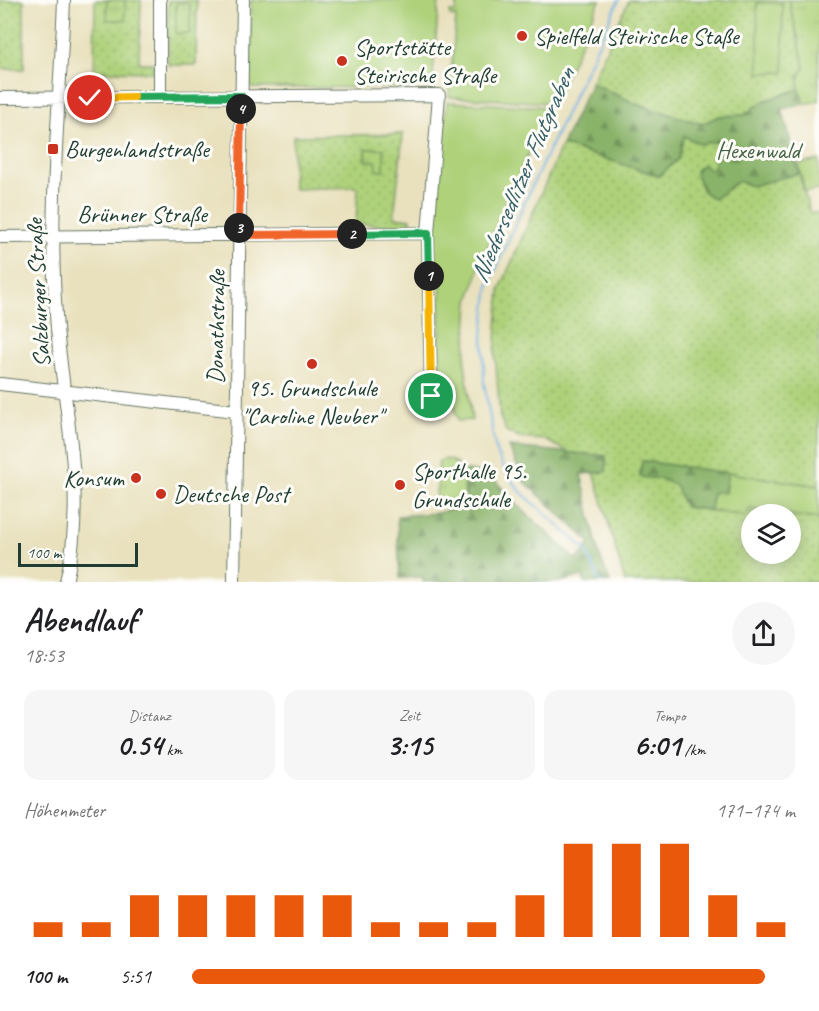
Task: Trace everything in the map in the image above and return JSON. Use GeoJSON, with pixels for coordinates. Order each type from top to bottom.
{"type":"FeatureCollection","features":[{"type":"Feature","properties":{"kind":"street","name":"Salzburger Straße"},"geometry":{"type":"LineString","coordinates":[[64,0],[54,236],[56,315],[76,478],[71,560],[66,582]]}},
{"type":"Feature","properties":{"kind":"street"},"geometry":{"type":"LineString","coordinates":[[160,0],[160,96]]}},
{"type":"Feature","properties":{"kind":"street","name":"Donathstraße"},"geometry":{"type":"LineString","coordinates":[[234,582],[243,0]]}},
{"type":"Feature","properties":{"kind":"street"},"geometry":{"type":"LineString","coordinates":[[0,98],[439,96],[428,233],[431,396],[435,412]]}},
{"type":"Feature","properties":{"kind":"street","name":"Brünner Straße"},"geometry":{"type":"LineString","coordinates":[[0,237],[428,233]]}},
{"type":"Feature","properties":{"kind":"street"},"geometry":{"type":"LineString","coordinates":[[0,384],[236,411]]}},
{"type":"Feature","properties":{"kind":"green space"},"geometry":{"type":"Polygon","coordinates":[[[0,0],[24,0],[24,69],[0,69],[0,0]]]}},
{"type":"Feature","properties":{"kind":"green space"},"geometry":{"type":"Polygon","coordinates":[[[95,0],[141,0],[139,63],[153,63],[153,72],[99,71],[98,85],[94,85],[95,0]]]}},
{"type":"Feature","properties":{"kind":"green space"},"geometry":{"type":"Polygon","coordinates":[[[107,0],[125,0],[125,20],[107,20],[107,0]]]}},
{"type":"Feature","properties":{"kind":"green space"},"geometry":{"type":"Polygon","coordinates":[[[168,0],[197,0],[196,65],[168,65],[168,0]]]}},
{"type":"Feature","properties":{"kind":"green space","name":"Sportstätte Steirische Straße"},"geometry":{"type":"Polygon","coordinates":[[[251,0],[439,0],[432,87],[252,88],[249,84],[251,0]]]}},
{"type":"Feature","properties":{"kind":"green space","name":"Spielfeld Steirische Staße"},"geometry":{"type":"Polygon","coordinates":[[[457,0],[600,0],[557,96],[551,103],[449,97],[456,17],[450,16],[450,12],[456,12],[457,0]]]}},
{"type":"Feature","properties":{"kind":"green space"},"geometry":{"type":"Polygon","coordinates":[[[629,0],[789,0],[805,69],[798,76],[800,89],[764,101],[744,115],[719,116],[702,124],[636,104],[591,83],[629,0]]]}},
{"type":"Feature","properties":{"kind":"green space"},"geometry":{"type":"Polygon","coordinates":[[[789,0],[819,0],[819,101],[804,104],[801,94],[799,81],[805,68],[789,0]]]}},
{"type":"Feature","properties":{"kind":"green space"},"geometry":{"type":"Polygon","coordinates":[[[176,3],[190,3],[190,33],[176,34],[176,3]]]}},
{"type":"Feature","properties":{"kind":"green space"},"geometry":{"type":"Polygon","coordinates":[[[757,3],[782,3],[784,72],[759,73],[757,3]]]}},
{"type":"Feature","properties":{"kind":"green space","name":"Hexenwald"},"geometry":{"type":"Polygon","coordinates":[[[591,83],[636,104],[702,124],[719,116],[744,115],[764,101],[800,89],[804,104],[782,109],[799,173],[752,186],[738,181],[714,199],[703,191],[695,171],[704,164],[710,170],[713,168],[723,143],[719,141],[700,144],[684,136],[678,159],[659,176],[562,145],[591,83]]]}},
{"type":"Feature","properties":{"kind":"green space"},"geometry":{"type":"Polygon","coordinates":[[[447,102],[549,107],[481,261],[469,302],[465,363],[472,420],[458,421],[452,401],[439,396],[441,268],[432,267],[432,237],[447,102]]]}},
{"type":"Feature","properties":{"kind":"green space"},"geometry":{"type":"Polygon","coordinates":[[[403,134],[394,217],[411,219],[410,226],[356,224],[358,187],[293,189],[293,136],[403,134]]]}},
{"type":"Feature","properties":{"kind":"green space"},"geometry":{"type":"Polygon","coordinates":[[[684,136],[700,144],[719,141],[723,143],[713,168],[710,170],[704,164],[695,171],[703,191],[714,199],[738,181],[752,186],[799,173],[810,213],[819,213],[819,486],[643,461],[640,476],[661,479],[675,485],[685,507],[741,515],[741,564],[801,564],[801,516],[819,519],[819,582],[625,582],[594,472],[606,471],[606,457],[570,453],[545,440],[519,438],[506,431],[500,417],[495,353],[500,289],[562,145],[659,176],[678,159],[684,136]]]}},
{"type":"Feature","properties":{"kind":"green space"},"geometry":{"type":"Polygon","coordinates":[[[366,149],[384,149],[384,170],[377,170],[376,161],[366,161],[366,149]]]}},
{"type":"Feature","properties":{"kind":"green space"},"geometry":{"type":"Polygon","coordinates":[[[819,160],[819,190],[805,192],[798,164],[819,160]]]}},
{"type":"Feature","properties":{"kind":"green space"},"geometry":{"type":"Polygon","coordinates":[[[509,447],[606,456],[606,472],[581,474],[599,554],[610,582],[585,582],[582,576],[559,582],[423,582],[423,577],[400,578],[397,516],[437,513],[467,505],[464,470],[491,476],[516,504],[577,560],[591,543],[524,481],[509,447]]]}},
{"type":"Feature","properties":{"kind":"green space"},"geometry":{"type":"Polygon","coordinates":[[[447,459],[456,464],[462,473],[465,495],[459,500],[441,500],[436,495],[439,461],[447,459]]]}},
{"type":"Feature","properties":{"kind":"green space"},"geometry":{"type":"Polygon","coordinates":[[[642,461],[728,473],[724,494],[713,492],[710,510],[685,507],[675,485],[661,479],[640,477],[642,461]]]}},
{"type":"Feature","properties":{"kind":"green space"},"geometry":{"type":"Polygon","coordinates":[[[728,473],[819,486],[819,519],[801,516],[801,504],[741,504],[741,515],[710,510],[713,492],[725,493],[728,473]]]}},
{"type":"Feature","properties":{"kind":"waterway","name":"Niedersedlitzer Flutgraben"},"geometry":{"type":"LineString","coordinates":[[600,582],[586,550],[521,492],[508,476],[496,452],[484,383],[483,334],[489,285],[531,188],[619,0]]}},
{"type":"Feature","properties":{"kind":"place","name":"Spielfeld Steirische Staße"},"geometry":{"type":"Point","coordinates":[522,36]}},
{"type":"Feature","properties":{"kind":"place","name":"Sportstätte Steirische Straße"},"geometry":{"type":"Point","coordinates":[342,61]}},
{"type":"Feature","properties":{"kind":"place","name":"Burgenlandstraße"},"geometry":{"type":"Point","coordinates":[53,149]}},
{"type":"Feature","properties":{"kind":"place","name":"95. Grundschule \"Caroline Neuber\""},"geometry":{"type":"Point","coordinates":[312,364]}},
{"type":"Feature","properties":{"kind":"place","name":"Konsum"},"geometry":{"type":"Point","coordinates":[136,478]}},
{"type":"Feature","properties":{"kind":"place","name":"Sporthalle 95. Grundschule"},"geometry":{"type":"Point","coordinates":[400,485]}},
{"type":"Feature","properties":{"kind":"place","name":"Deutsche Post"},"geometry":{"type":"Point","coordinates":[161,494]}},
{"type":"Feature","properties":{"kind":"route"},"geometry":{"type":"LineString","coordinates":[[90,98],[241,96],[239,235],[428,233],[431,396]]}}]}
